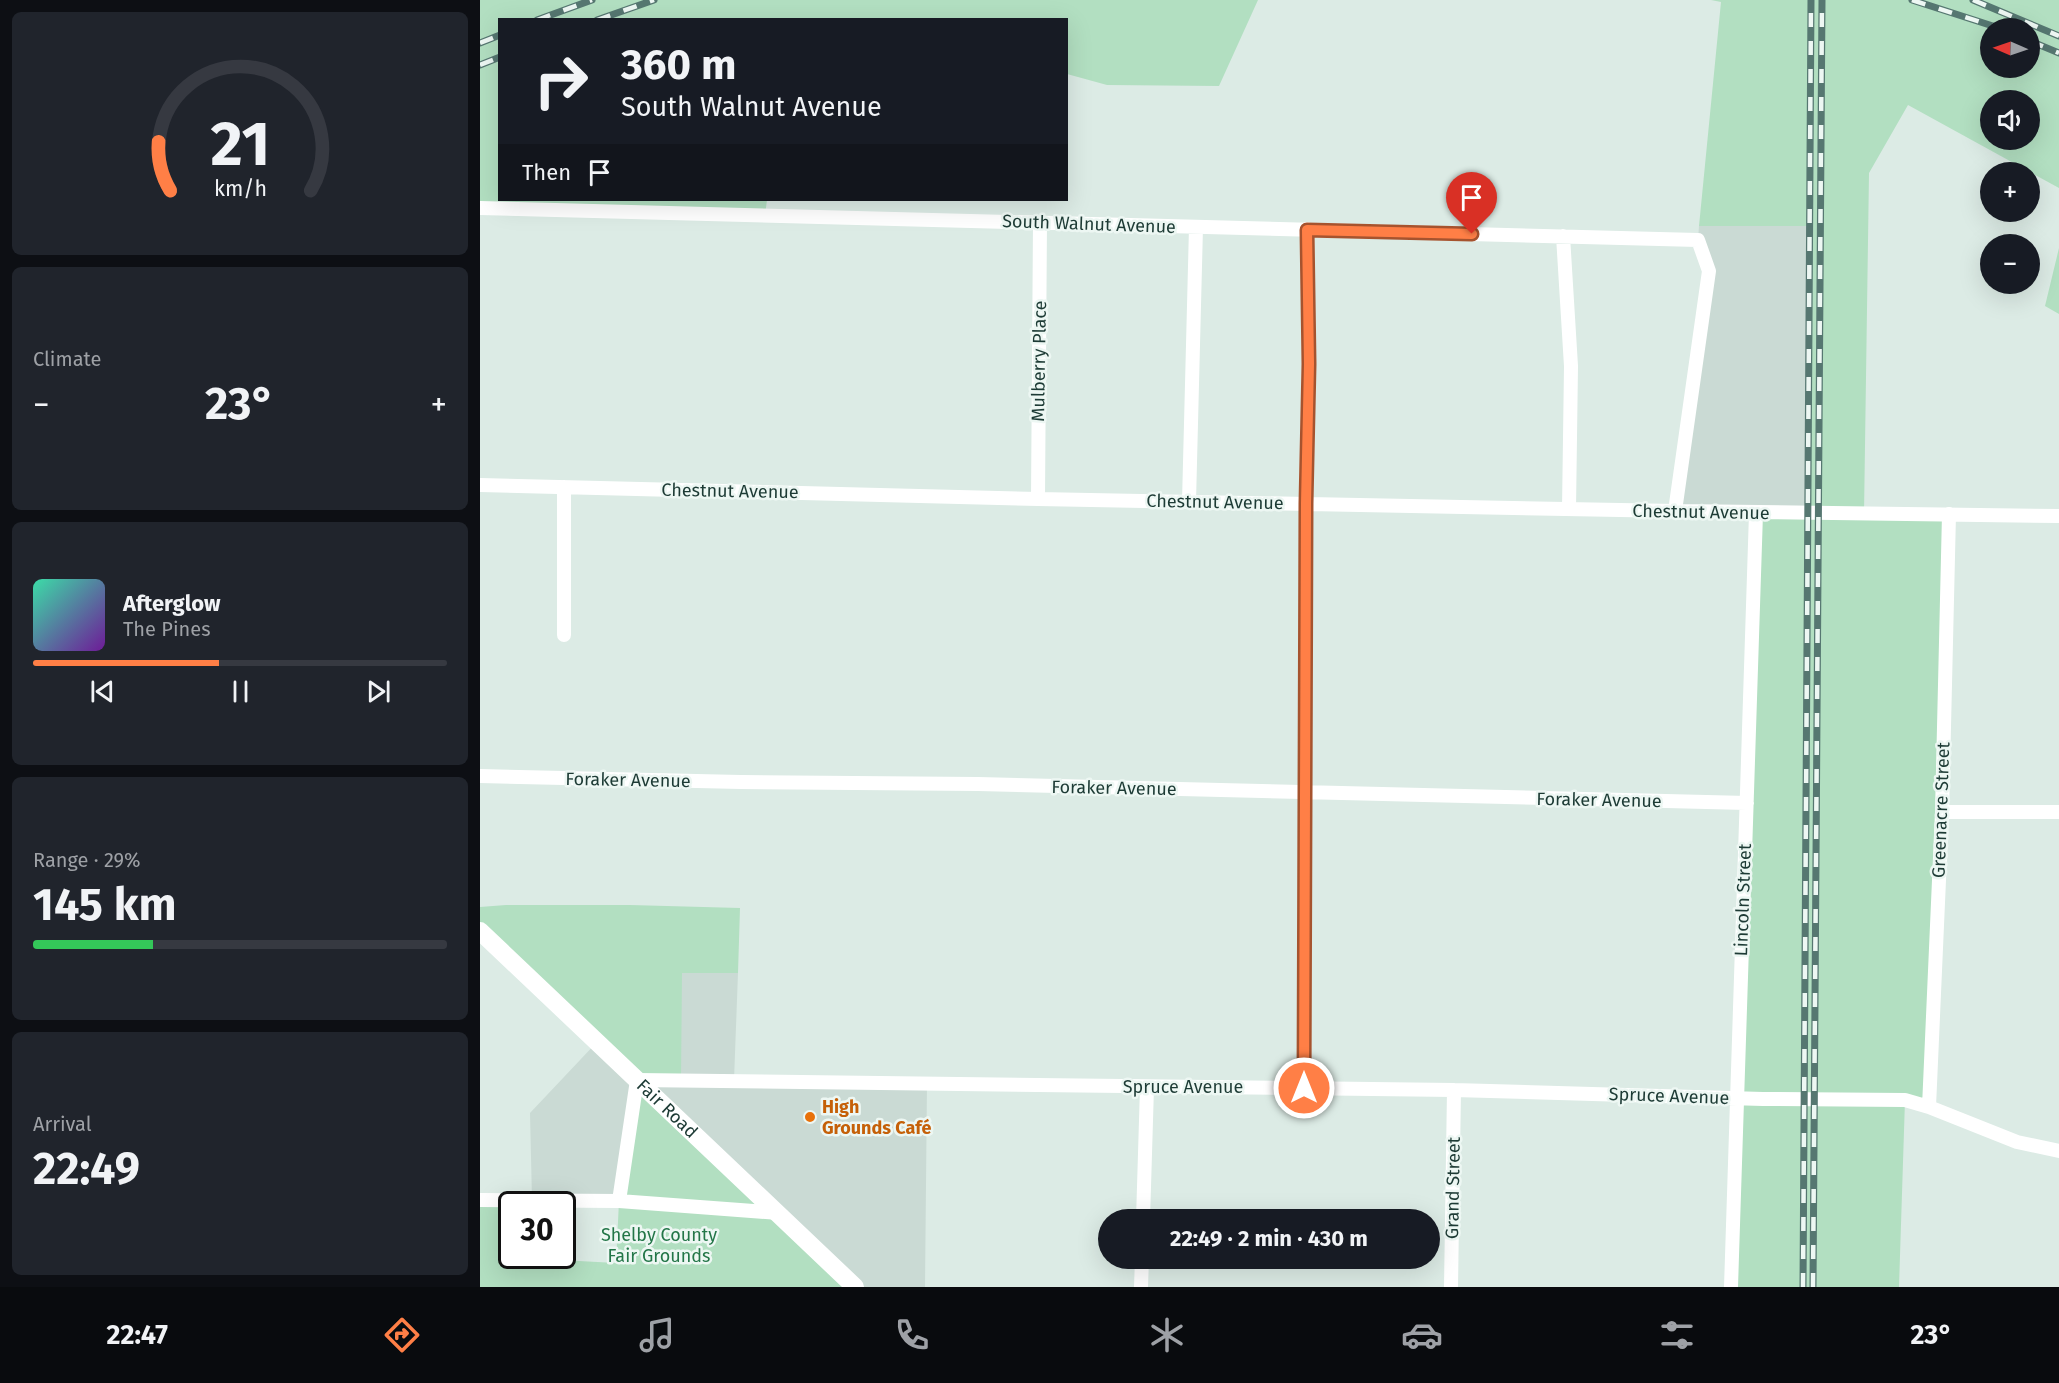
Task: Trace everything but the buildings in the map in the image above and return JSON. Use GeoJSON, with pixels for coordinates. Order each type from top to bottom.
{"type":"FeatureCollection","features":[{"type":"Feature","properties":{"kind":"main road","name":"Fair Road"},"geometry":{"type":"LineString","coordinates":[[480,931],[855,1287]]}},
{"type":"Feature","properties":{"kind":"street","name":"South Walnut Avenue"},"geometry":{"type":"LineString","coordinates":[[480,208],[1698,240],[1709,271],[1675,512]]}},
{"type":"Feature","properties":{"kind":"street","name":"Mulberry Place"},"geometry":{"type":"LineString","coordinates":[[1038,499],[1040,222]]}},
{"type":"Feature","properties":{"kind":"street"},"geometry":{"type":"LineString","coordinates":[[1189,502],[1196,227]]}},
{"type":"Feature","properties":{"kind":"street"},"geometry":{"type":"LineString","coordinates":[[1304,1088],[1306,503],[1309,364],[1307,230]]}},
{"type":"Feature","properties":{"kind":"street"},"geometry":{"type":"LineString","coordinates":[[1563,236],[1571,366],[1569,509]]}},
{"type":"Feature","properties":{"kind":"street","name":"Chestnut Avenue"},"geometry":{"type":"LineString","coordinates":[[480,485],[1675,512],[2059,516]]}},
{"type":"Feature","properties":{"kind":"street"},"geometry":{"type":"LineString","coordinates":[[564,487],[564,635]]}},
{"type":"Feature","properties":{"kind":"street","name":"Lincoln Street"},"geometry":{"type":"LineString","coordinates":[[1731,1287],[1756,513]]}},
{"type":"Feature","properties":{"kind":"street","name":"Greenacre Street"},"geometry":{"type":"LineString","coordinates":[[1929,1107],[1942,812],[1949,514]]}},
{"type":"Feature","properties":{"kind":"street","name":"Foraker Avenue"},"geometry":{"type":"LineString","coordinates":[[480,776],[741,782],[978,784],[1747,803]]}},
{"type":"Feature","properties":{"kind":"street"},"geometry":{"type":"LineString","coordinates":[[1942,812],[2059,812]]}},
{"type":"Feature","properties":{"kind":"street"},"geometry":{"type":"LineString","coordinates":[[619,1201],[637,1080]]}},
{"type":"Feature","properties":{"kind":"street","name":"Spruce Avenue"},"geometry":{"type":"LineString","coordinates":[[637,1080],[1454,1090],[1763,1099],[1905,1100],[1929,1107],[2017,1142],[2059,1151]]}},
{"type":"Feature","properties":{"kind":"street"},"geometry":{"type":"LineString","coordinates":[[1143,1209],[1148,1087]]}},
{"type":"Feature","properties":{"kind":"street","name":"Grand Street"},"geometry":{"type":"LineString","coordinates":[[1451,1287],[1454,1090]]}},
{"type":"Feature","properties":{"kind":"street"},"geometry":{"type":"LineString","coordinates":[[480,1200],[619,1201],[779,1213]]}},
{"type":"Feature","properties":{"kind":"street"},"geometry":{"type":"LineString","coordinates":[[1141,1287],[1142,1269]]}},
{"type":"Feature","properties":{"kind":"shaded area"},"geometry":{"type":"Polygon","coordinates":[[[1699,226],[1810,226],[1808,513],[1675,511],[1709,271],[1698,240],[1699,226]]]}},
{"type":"Feature","properties":{"kind":"shaded area"},"geometry":{"type":"Polygon","coordinates":[[[682,973],[738,973],[734,1080],[927,1083],[925,1287],[855,1287],[619,1201],[576,1201],[576,1191],[532,1191],[530,1113],[597,1042],[682,973]]]}},
{"type":"Feature","properties":{"kind":"green space"},"geometry":{"type":"Polygon","coordinates":[[[480,0],[1258,0],[1219,86],[1107,85],[1068,74],[1068,18],[498,18],[498,201],[767,201],[765,215],[480,208],[480,0]]]}},
{"type":"Feature","properties":{"kind":"green space"},"geometry":{"type":"Polygon","coordinates":[[[1711,0],[2059,0],[2059,188],[2040,178],[2040,162],[2012,162],[1990,150],[2040,150],[2040,90],[1980,90],[1980,145],[1908,105],[1869,173],[1864,514],[1949,514],[1929,1107],[1905,1100],[1899,1287],[1731,1287],[1756,513],[1808,513],[1810,226],[1699,226],[1721,2],[1711,0]]]}},
{"type":"Feature","properties":{"kind":"green space"},"geometry":{"type":"Polygon","coordinates":[[[2059,248],[2059,314],[2045,306],[2059,248]]]}},
{"type":"Feature","properties":{"kind":"green space","name":"Shelby County Fair Grounds"},"geometry":{"type":"Polygon","coordinates":[[[630,905],[740,908],[738,973],[682,973],[681,1080],[638,1080],[855,1287],[480,1287],[480,1200],[498,1202],[498,1269],[576,1269],[576,1261],[616,1263],[619,1201],[637,1080],[480,931],[480,907],[630,905]]]}},
{"type":"Feature","properties":{"kind":"railway"},"geometry":{"type":"LineString","coordinates":[[542,18],[592,0]]}},
{"type":"Feature","properties":{"kind":"railway"},"geometry":{"type":"LineString","coordinates":[[603,18],[654,0]]}},
{"type":"Feature","properties":{"kind":"railway"},"geometry":{"type":"LineString","coordinates":[[1803,1287],[1811,0]]}},
{"type":"Feature","properties":{"kind":"railway"},"geometry":{"type":"LineString","coordinates":[[1813,1287],[1822,0]]}},
{"type":"Feature","properties":{"kind":"railway"},"geometry":{"type":"LineString","coordinates":[[1912,0],[1980,22]]}},
{"type":"Feature","properties":{"kind":"railway"},"geometry":{"type":"LineString","coordinates":[[1973,0],[2059,36]]}},
{"type":"Feature","properties":{"kind":"railway"},"geometry":{"type":"LineString","coordinates":[[480,43],[498,36]]}},
{"type":"Feature","properties":{"kind":"railway"},"geometry":{"type":"LineString","coordinates":[[2040,45],[2059,53]]}},
{"type":"Feature","properties":{"kind":"railway"},"geometry":{"type":"LineString","coordinates":[[480,65],[498,58]]}},
{"type":"Feature","properties":{"kind":"place","name":"High Grounds Café"},"geometry":{"type":"Point","coordinates":[810,1117]}},
{"type":"Feature","properties":{"kind":"route"},"geometry":{"type":"LineString","coordinates":[[1304,1088],[1306,503],[1309,364],[1307,230],[1472,234]]}}]}
